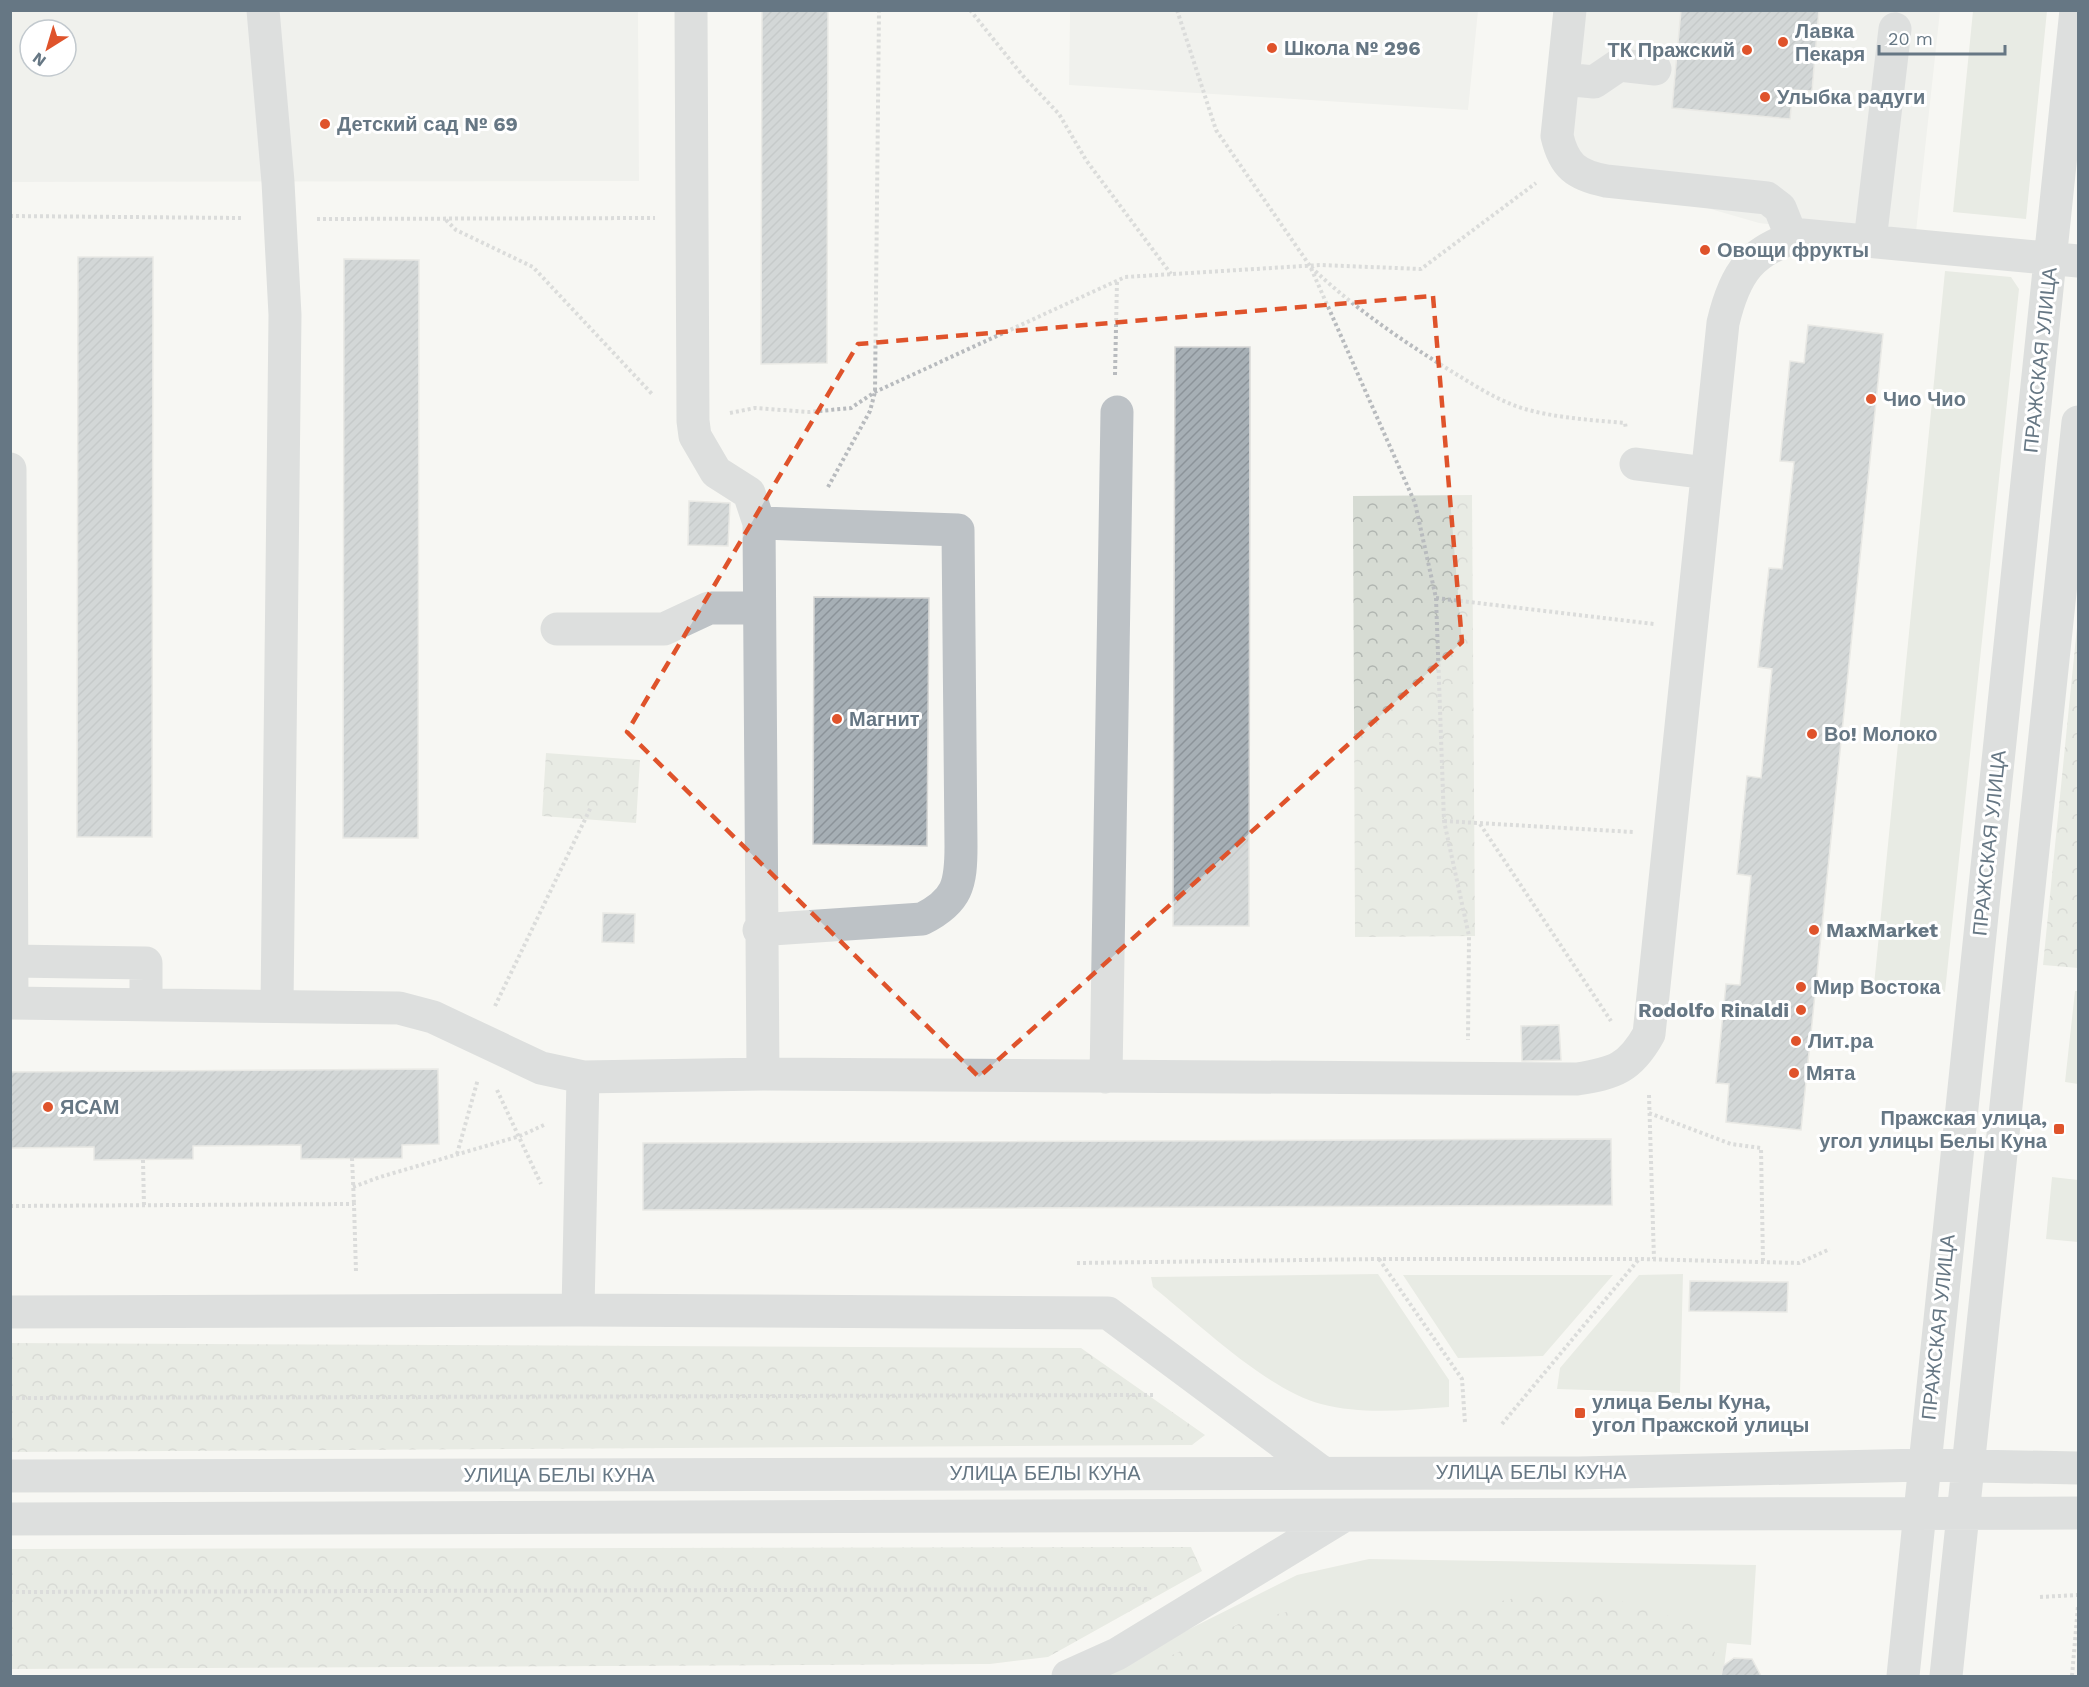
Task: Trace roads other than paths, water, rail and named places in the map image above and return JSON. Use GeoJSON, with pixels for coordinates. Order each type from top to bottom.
{"type":"FeatureCollection","features":[{"type":"Feature","properties":{"kind":"street"},"geometry":{"type":"LineString","coordinates":[[263,10],[280,218],[285,315],[277,1006]]}},
{"type":"Feature","properties":{"kind":"street"},"geometry":{"type":"LineString","coordinates":[[691,10],[693,421],[695,436],[716,472],[748,493],[759,523],[759,930],[762,1074]]}},
{"type":"Feature","properties":{"kind":"street"},"geometry":{"type":"LineString","coordinates":[[1570,10],[1557,136],[1561,155],[1571,167],[1585,177],[1606,181],[1767,198],[1780,208],[1792,238]]}},
{"type":"Feature","properties":{"kind":"street","name":"ПРАЖСКАЯ УЛИЦА"},"geometry":{"type":"LineString","coordinates":[[1903,1677],[1924,1465],[2065,260],[2076,10]]}},
{"type":"Feature","properties":{"kind":"street"},"geometry":{"type":"LineString","coordinates":[[1870,241],[1895,29]]}},
{"type":"Feature","properties":{"kind":"street"},"geometry":{"type":"LineString","coordinates":[[1563,79],[1594,82],[1619,65],[1655,69]]}},
{"type":"Feature","properties":{"kind":"street"},"geometry":{"type":"LineString","coordinates":[[10,469],[11,1003],[399,1008],[433,1017],[482,1050],[542,1068],[582,1088],[762,1074],[1577,1078],[1614,1071],[1625,1066],[1649,1034],[1723,323],[1730,295],[1742,271],[1758,255],[1792,238],[1802,236],[2065,260]]}},
{"type":"Feature","properties":{"kind":"street"},"geometry":{"type":"LineString","coordinates":[[1106,1077],[1117,412]]}},
{"type":"Feature","properties":{"kind":"street"},"geometry":{"type":"LineString","coordinates":[[1946,1677],[1961,1515],[2079,422]]}},
{"type":"Feature","properties":{"kind":"street"},"geometry":{"type":"LineString","coordinates":[[1636,464],[1707,473]]}},
{"type":"Feature","properties":{"kind":"street"},"geometry":{"type":"LineString","coordinates":[[759,523],[958,530],[961,874],[958,887],[949,901],[922,919],[759,930]]}},
{"type":"Feature","properties":{"kind":"street"},"geometry":{"type":"LineString","coordinates":[[557,629],[664,629],[708,608],[759,608]]}},
{"type":"Feature","properties":{"kind":"street"},"geometry":{"type":"LineString","coordinates":[[12,961],[146,963],[146,1005]]}},
{"type":"Feature","properties":{"kind":"street"},"geometry":{"type":"LineString","coordinates":[[578,1310],[582,1088]]}},
{"type":"Feature","properties":{"kind":"street"},"geometry":{"type":"LineString","coordinates":[[10,1311],[578,1310],[1108,1313],[1323,1473]]}},
{"type":"Feature","properties":{"kind":"street","name":"УЛИЦА БЕЛЫ КУНА"},"geometry":{"type":"LineString","coordinates":[[10,1476],[1590,1472],[1924,1465],[2079,1468]]}},
{"type":"Feature","properties":{"kind":"street"},"geometry":{"type":"LineString","coordinates":[[10,1519],[1342,1517],[2079,1513]]}},
{"type":"Feature","properties":{"kind":"street"},"geometry":{"type":"LineString","coordinates":[[1068,1677],[1117,1654],[1342,1517]]}},
{"type":"Feature","properties":{"kind":"place","name":"Лавка Пекаря"},"geometry":{"type":"Point","coordinates":[1783,42]}},
{"type":"Feature","properties":{"kind":"place","name":"Школа № 296"},"geometry":{"type":"Point","coordinates":[1272,48]}},
{"type":"Feature","properties":{"kind":"place","name":"ТК Пражский"},"geometry":{"type":"Point","coordinates":[1747,50]}},
{"type":"Feature","properties":{"kind":"place","name":"Улыбка радуги"},"geometry":{"type":"Point","coordinates":[1765,97]}},
{"type":"Feature","properties":{"kind":"place","name":"Детский сад № 69"},"geometry":{"type":"Point","coordinates":[325,124]}},
{"type":"Feature","properties":{"kind":"place","name":"Овощи фрукты"},"geometry":{"type":"Point","coordinates":[1705,250]}},
{"type":"Feature","properties":{"kind":"place","name":"Чио Чио"},"geometry":{"type":"Point","coordinates":[1871,399]}},
{"type":"Feature","properties":{"kind":"place","name":"Магнит"},"geometry":{"type":"Point","coordinates":[837,719]}},
{"type":"Feature","properties":{"kind":"place","name":"Во! Молоко"},"geometry":{"type":"Point","coordinates":[1812,734]}},
{"type":"Feature","properties":{"kind":"place","name":"MaxMarket"},"geometry":{"type":"Point","coordinates":[1814,930]}},
{"type":"Feature","properties":{"kind":"place","name":"Мир Востока"},"geometry":{"type":"Point","coordinates":[1801,987]}},
{"type":"Feature","properties":{"kind":"place","name":"Rodolfo Rinaldi"},"geometry":{"type":"Point","coordinates":[1801,1010]}},
{"type":"Feature","properties":{"kind":"place","name":"Лит.ра"},"geometry":{"type":"Point","coordinates":[1796,1041]}},
{"type":"Feature","properties":{"kind":"place","name":"Мята"},"geometry":{"type":"Point","coordinates":[1794,1073]}},
{"type":"Feature","properties":{"kind":"place","name":"ЯСАМ"},"geometry":{"type":"Point","coordinates":[48,1107]}},
{"type":"Feature","properties":{"kind":"place","name":"Пражская улица, угол улицы Белы Куна"},"geometry":{"type":"Point","coordinates":[2059,1129]}},
{"type":"Feature","properties":{"kind":"place","name":"улица Белы Куна, угол Пражской улицы"},"geometry":{"type":"Point","coordinates":[1580,1413]}}]}
